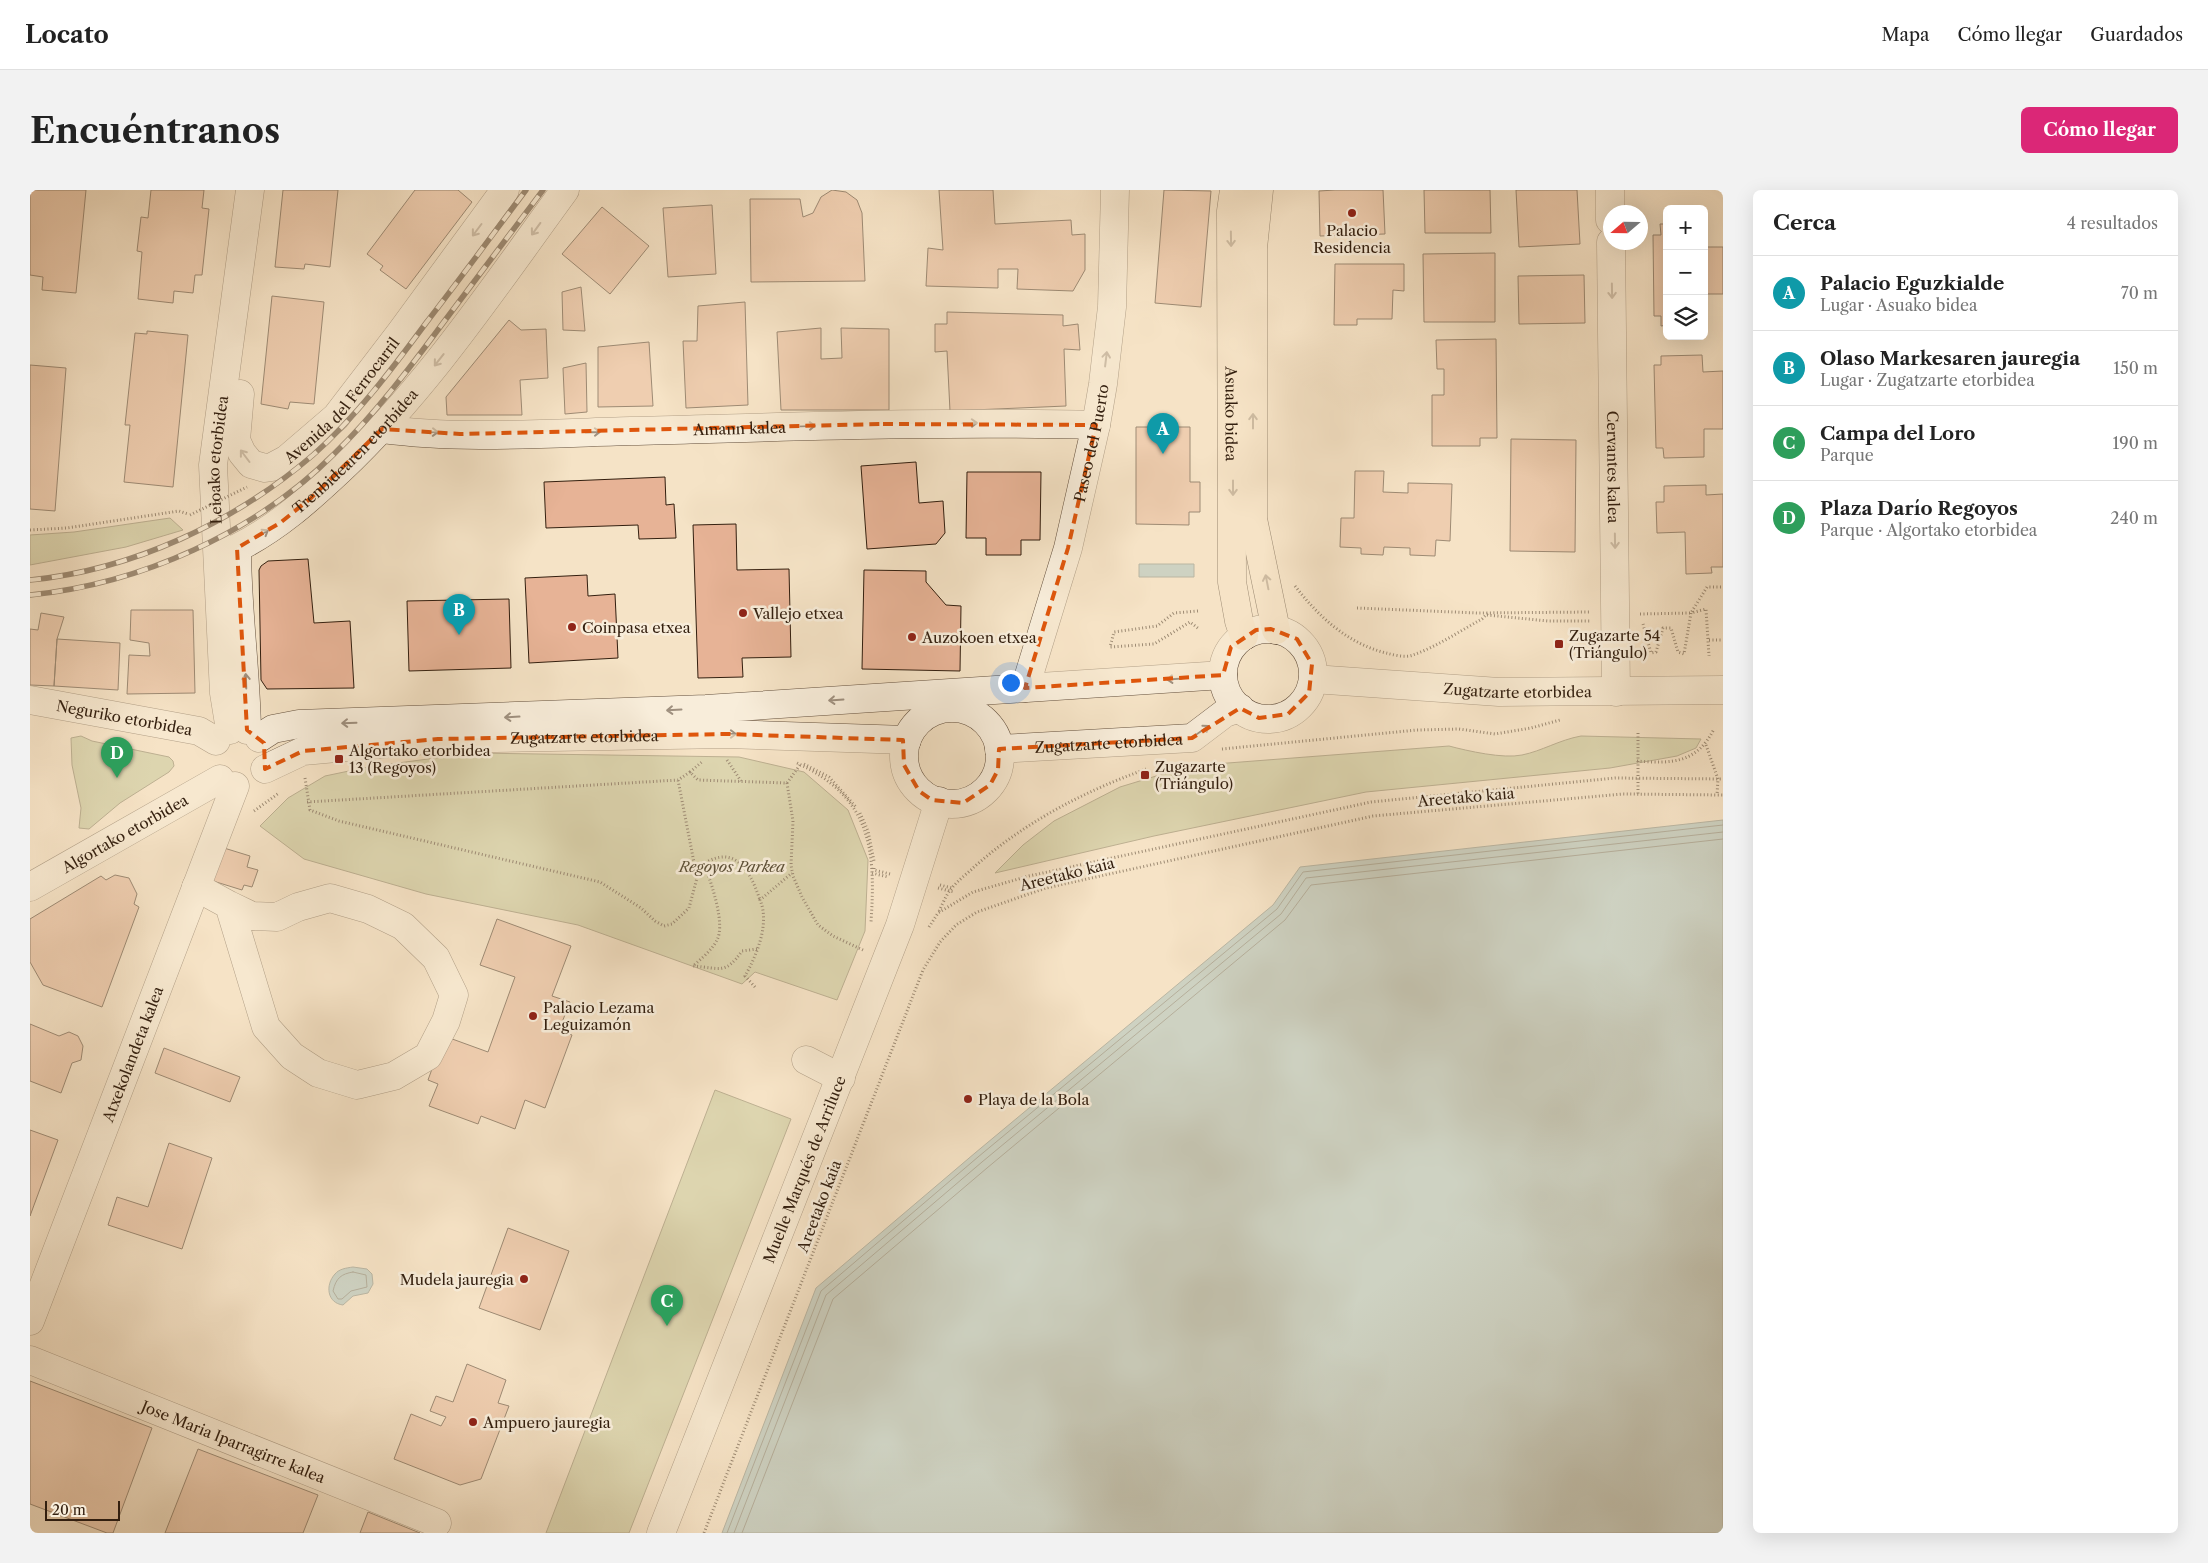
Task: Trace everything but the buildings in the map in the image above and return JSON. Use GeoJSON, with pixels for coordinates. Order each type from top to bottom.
{"type":"FeatureCollection","features":[{"type":"Feature","properties":{"kind":"main road","name":"Asuako bidea"},"geometry":{"type":"LineString","coordinates":[[1234,190],[1231,211],[1232,582],[1239,621],[1244,636]]}},
{"type":"Feature","properties":{"kind":"main road","name":"Asuako bidea"},"geometry":{"type":"LineString","coordinates":[[1259,190],[1253,248],[1253,519],[1276,630]]}},
{"type":"Feature","properties":{"kind":"street","name":"Leioako etorbidea"},"geometry":{"type":"LineString","coordinates":[[238,735],[224,693],[213,465],[230,326],[250,190]]}},
{"type":"Feature","properties":{"kind":"street","name":"Avenida del Ferrocarril"},"geometry":{"type":"LineString","coordinates":[[230,326],[241,336],[244,350],[236,440],[242,453],[251,464],[264,468],[272,467],[287,459],[336,417],[505,190]]}},
{"type":"Feature","properties":{"kind":"street","name":"Trenbidearen etorbidea"},"geometry":{"type":"LineString","coordinates":[[238,735],[246,672],[237,579],[237,548],[280,522],[311,498],[382,429],[474,314],[565,190]]}},
{"type":"Feature","properties":{"kind":"street","name":"Paseo del Puerto"},"geometry":{"type":"LineString","coordinates":[[1025,688],[1068,548],[1096,425],[1112,308],[1115,190]]}},
{"type":"Feature","properties":{"kind":"street"},"geometry":{"type":"LineString","coordinates":[[1610,190],[1610,205]]}},
{"type":"Feature","properties":{"kind":"street","name":"Cervantes kalea"},"geometry":{"type":"LineString","coordinates":[[1611,250],[1623,617],[1616,692]]}},
{"type":"Feature","properties":{"kind":"street","name":"Amann kalea"},"geometry":{"type":"LineString","coordinates":[[382,429],[469,434],[884,424],[1048,422],[1096,425]]}},
{"type":"Feature","properties":{"kind":"street"},"geometry":{"type":"LineString","coordinates":[[1256,630],[1276,630],[1285,632],[1297,639],[1307,651],[1312,664],[1313,679],[1309,693],[1300,705],[1288,714],[1274,718],[1259,718],[1234,703],[1226,690],[1223,675],[1225,660],[1232,647],[1244,636],[1256,630]]}},
{"type":"Feature","properties":{"kind":"street","name":"Zugatzarte etorbidea"},"geometry":{"type":"LineString","coordinates":[[238,735],[299,724],[706,709],[1223,675]]}},
{"type":"Feature","properties":{"kind":"street","name":"Zugatzarte etorbidea"},"geometry":{"type":"LineString","coordinates":[[1313,679],[1499,692],[1723,690]]}},
{"type":"Feature","properties":{"kind":"street","name":"Zugatzarte etorbidea"},"geometry":{"type":"LineString","coordinates":[[872,698],[897,704],[950,707],[1025,688]]}},
{"type":"Feature","properties":{"kind":"street","name":"Neguriko etorbidea"},"geometry":{"type":"LineString","coordinates":[[30,700],[199,731],[238,735]]}},
{"type":"Feature","properties":{"kind":"street"},"geometry":{"type":"LineString","coordinates":[[950,707],[974,713],[987,723],[996,737],[999,749],[998,770],[990,785],[978,796],[964,803],[932,800],[919,792],[910,779],[904,765],[904,750],[907,740],[917,723],[929,713],[950,707]]}},
{"type":"Feature","properties":{"kind":"street","name":"Zugatzarte etorbidea"},"geometry":{"type":"LineString","coordinates":[[999,749],[1192,738],[1226,714],[1240,708]]}},
{"type":"Feature","properties":{"kind":"street","name":"Zugatzarte etorbidea"},"geometry":{"type":"LineString","coordinates":[[266,769],[303,751],[438,739],[727,734],[907,740]]}},
{"type":"Feature","properties":{"kind":"street"},"geometry":{"type":"LineString","coordinates":[[238,735],[267,752],[266,769],[253,783],[244,786],[227,782],[211,764],[210,756],[238,735]]}},
{"type":"Feature","properties":{"kind":"street","name":"Algortako etorbidea"},"geometry":{"type":"LineString","coordinates":[[30,887],[227,782]]}},
{"type":"Feature","properties":{"kind":"street","name":"Atxekolandeta kalea"},"geometry":{"type":"LineString","coordinates":[[30,1321],[196,887],[227,782]]}},
{"type":"Feature","properties":{"kind":"street","name":"Muelle Marqués de Arriluce"},"geometry":{"type":"LineString","coordinates":[[661,1533],[900,925],[939,801]]}},
{"type":"Feature","properties":{"kind":"street"},"geometry":{"type":"LineString","coordinates":[[196,887],[229,906],[252,916],[277,917],[298,907],[330,898],[368,909],[403,926],[436,958],[454,995],[446,1021],[428,1056],[394,1076],[357,1085],[318,1074],[292,1056],[266,1027],[229,906]]}},
{"type":"Feature","properties":{"kind":"street"},"geometry":{"type":"LineString","coordinates":[[806,1060],[841,1078]]}},
{"type":"Feature","properties":{"kind":"street","name":"Jose Maria Iparragirre kalea"},"geometry":{"type":"LineString","coordinates":[[30,1360],[437,1523]]}},
{"type":"Feature","properties":{"kind":"path"},"geometry":{"type":"LineString","coordinates":[[30,530],[67,528],[179,511],[190,514],[247,487]]}},
{"type":"Feature","properties":{"kind":"path"},"geometry":{"type":"LineString","coordinates":[[1293,583],[1321,617],[1340,632],[1357,641],[1397,656],[1411,656],[1482,619],[1488,613]]}},
{"type":"Feature","properties":{"kind":"path"},"geometry":{"type":"LineString","coordinates":[[1357,608],[1623,617],[1642,623],[1651,653],[1656,652],[1663,628],[1671,628],[1678,652],[1684,654],[1691,613],[1708,587],[1723,587]]}},
{"type":"Feature","properties":{"kind":"path"},"geometry":{"type":"LineString","coordinates":[[1488,613],[1540,620],[1691,613],[1706,609],[1709,656]]}},
{"type":"Feature","properties":{"kind":"path"},"geometry":{"type":"LineString","coordinates":[[1198,611],[1174,613],[1157,626],[1114,632],[1110,647],[1154,644],[1190,622],[1199,629]]}},
{"type":"Feature","properties":{"kind":"path"},"geometry":{"type":"LineString","coordinates":[[1709,640],[1723,640]]}},
{"type":"Feature","properties":{"kind":"path"},"geometry":{"type":"LineString","coordinates":[[1218,750],[1417,730],[1459,729],[1495,734],[1531,728],[1559,720],[1568,720]]}},
{"type":"Feature","properties":{"kind":"path"},"geometry":{"type":"LineString","coordinates":[[1637,761],[1660,763],[1680,760],[1706,745],[1714,729]]}},
{"type":"Feature","properties":{"kind":"path"},"geometry":{"type":"LineString","coordinates":[[1638,733],[1638,794]]}},
{"type":"Feature","properties":{"kind":"path"},"geometry":{"type":"LineString","coordinates":[[1706,745],[1718,779],[1717,795]]}},
{"type":"Feature","properties":{"kind":"path"},"geometry":{"type":"LineString","coordinates":[[800,762],[829,777],[859,811],[868,831],[874,856],[874,870]]}},
{"type":"Feature","properties":{"kind":"path"},"geometry":{"type":"LineString","coordinates":[[866,942],[864,950],[858,948],[833,936],[818,925],[810,913],[793,873],[794,821],[787,783],[800,765],[827,778],[857,812],[866,832],[872,858],[873,893],[871,925]]}},
{"type":"Feature","properties":{"kind":"path"},"geometry":{"type":"LineString","coordinates":[[924,934],[952,888],[985,858],[1018,833],[1059,807],[1102,785],[1152,766]]}},
{"type":"Feature","properties":{"kind":"path"},"geometry":{"type":"LineString","coordinates":[[308,802],[678,780],[690,772],[698,780],[787,783]]}},
{"type":"Feature","properties":{"kind":"path"},"geometry":{"type":"LineString","coordinates":[[305,775],[310,810],[339,821],[600,882],[641,908],[655,921],[664,926],[672,924],[689,908],[697,878],[678,780]]}},
{"type":"Feature","properties":{"kind":"path"},"geometry":{"type":"LineString","coordinates":[[938,912],[973,892],[1028,876],[1372,802],[1615,778],[1723,779]]}},
{"type":"Feature","properties":{"kind":"path","name":"Areetako kaia"},"geometry":{"type":"LineString","coordinates":[[704,1533],[923,970],[940,942],[956,925],[977,912],[1046,888],[1373,816],[1638,794],[1723,796]]}},
{"type":"Feature","properties":{"kind":"path"},"geometry":{"type":"LineString","coordinates":[[696,869],[714,857],[722,857],[739,862],[754,883],[763,908],[763,921],[757,950],[745,976],[754,988]]}},
{"type":"Feature","properties":{"kind":"path"},"geometry":{"type":"LineString","coordinates":[[696,869],[707,872],[717,901],[719,928],[718,940],[693,966],[723,968],[731,966],[742,951],[757,950]]}},
{"type":"Feature","properties":{"kind":"path"},"geometry":{"type":"LineString","coordinates":[[760,900],[793,873]]}},
{"type":"Feature","properties":{"kind":"highlighted area"},"geometry":{"type":"Polygon","coordinates":[[[883,424],[1096,425],[1068,548],[1025,688],[1223,675],[1231,647],[1256,630],[1271,629],[1297,639],[1312,664],[1309,693],[1288,714],[1259,718],[1240,708],[1192,738],[999,749],[998,770],[990,785],[963,803],[932,800],[919,791],[904,765],[903,740],[727,734],[438,739],[303,751],[265,769],[264,743],[247,730],[237,548],[280,523],[311,498],[382,429],[460,434],[883,424]]]}},
{"type":"Feature","properties":{"kind":"green space"},"geometry":{"type":"Polygon","coordinates":[[[170,518],[183,530],[126,547],[30,565],[30,535],[74,532],[170,518]]]}},
{"type":"Feature","properties":{"kind":"green space"},"geometry":{"type":"Polygon","coordinates":[[[81,736],[92,741],[169,757],[173,761],[174,766],[169,772],[120,803],[89,829],[79,828],[81,808],[72,765],[71,738],[81,736]]]}},
{"type":"Feature","properties":{"kind":"green space"},"geometry":{"type":"Polygon","coordinates":[[[1581,736],[1701,739],[1696,748],[1677,756],[1610,768],[1366,792],[1154,836],[995,873],[1023,845],[1054,821],[1120,787],[1189,766],[1449,746],[1486,754],[1514,756],[1581,736]]]}},
{"type":"Feature","properties":{"kind":"green space","name":"Regoyos Parkea"},"geometry":{"type":"Polygon","coordinates":[[[473,753],[739,757],[804,772],[848,810],[868,860],[865,931],[837,1000],[755,972],[742,984],[578,925],[426,894],[304,859],[260,826],[288,798],[325,776],[368,767],[473,753]]]}},
{"type":"Feature","properties":{"kind":"green space"},"geometry":{"type":"Polygon","coordinates":[[[715,1090],[791,1119],[629,1533],[546,1533],[715,1090]]]}},
{"type":"Feature","properties":{"kind":"water"},"geometry":{"type":"Polygon","coordinates":[[[1139,564],[1194,564],[1194,577],[1139,577],[1139,564]]]}},
{"type":"Feature","properties":{"kind":"water"},"geometry":{"type":"Polygon","coordinates":[[[1723,820],[1723,1533],[722,1533],[816,1288],[1273,905],[1300,867],[1723,820]]]}},
{"type":"Feature","properties":{"kind":"water"},"geometry":{"type":"Polygon","coordinates":[[[353,1267],[367,1269],[372,1274],[373,1284],[368,1293],[353,1296],[343,1305],[338,1304],[329,1293],[332,1278],[339,1271],[353,1267]]]}},
{"type":"Feature","properties":{"kind":"railway"},"geometry":{"type":"LineString","coordinates":[[30,580],[69,575],[107,566],[144,554],[181,539],[216,521],[283,479],[329,440],[373,392],[526,190]]}},
{"type":"Feature","properties":{"kind":"railway"},"geometry":{"type":"LineString","coordinates":[[30,595],[71,589],[113,579],[154,566],[194,550],[269,508],[303,482],[349,439],[391,391],[543,190]]}},
{"type":"Feature","properties":{"kind":"place","name":"Palacio Residencia"},"geometry":{"type":"Point","coordinates":[1352,213]}},
{"type":"Feature","properties":{"kind":"place","name":"Palacio Eguzkialde"},"geometry":{"type":"Point","coordinates":[1163,454]}},
{"type":"Feature","properties":{"kind":"place","name":"Vallejo etxea"},"geometry":{"type":"Point","coordinates":[743,613]}},
{"type":"Feature","properties":{"kind":"place","name":"Coinpasa etxea"},"geometry":{"type":"Point","coordinates":[572,627]}},
{"type":"Feature","properties":{"kind":"place","name":"Olaso Markesaren jauregia"},"geometry":{"type":"Point","coordinates":[459,635]}},
{"type":"Feature","properties":{"kind":"place","name":"Auzokoen etxea"},"geometry":{"type":"Point","coordinates":[912,637]}},
{"type":"Feature","properties":{"kind":"place","name":"Zugazarte 54 (Triángulo)"},"geometry":{"type":"Point","coordinates":[1559,644]}},
{"type":"Feature","properties":{"kind":"place","name":"Algortako etorbidea 13 (Regoyos)"},"geometry":{"type":"Point","coordinates":[339,759]}},
{"type":"Feature","properties":{"kind":"place","name":"Zugazarte (Triángulo)"},"geometry":{"type":"Point","coordinates":[1145,775]}},
{"type":"Feature","properties":{"kind":"place","name":"Plaza Darío Regoyos"},"geometry":{"type":"Point","coordinates":[117,778]}},
{"type":"Feature","properties":{"kind":"place","name":"Palacio Lezama Leguizamón"},"geometry":{"type":"Point","coordinates":[533,1016]}},
{"type":"Feature","properties":{"kind":"place","name":"Playa de la Bola"},"geometry":{"type":"Point","coordinates":[968,1099]}},
{"type":"Feature","properties":{"kind":"place","name":"Mudela jauregia"},"geometry":{"type":"Point","coordinates":[524,1279]}},
{"type":"Feature","properties":{"kind":"place","name":"Campa del Loro"},"geometry":{"type":"Point","coordinates":[667,1326]}},
{"type":"Feature","properties":{"kind":"place","name":"Ampuero jauregia"},"geometry":{"type":"Point","coordinates":[473,1422]}}]}
